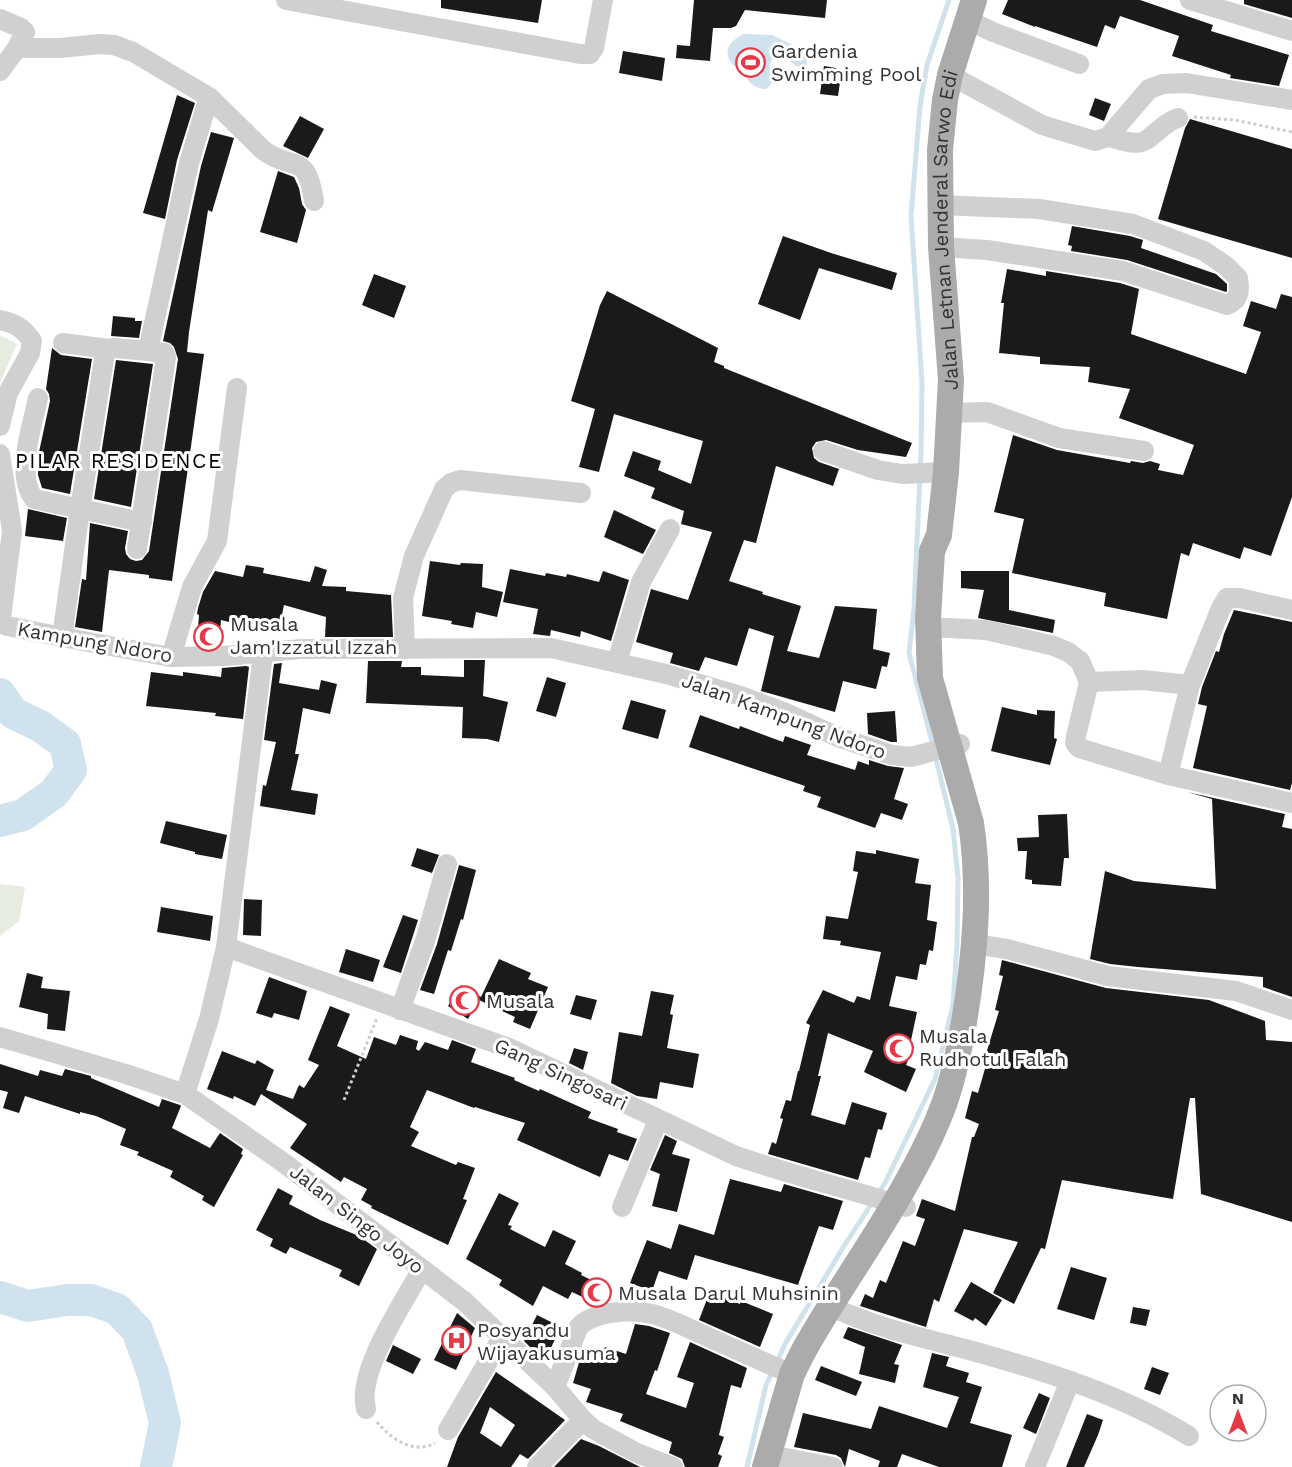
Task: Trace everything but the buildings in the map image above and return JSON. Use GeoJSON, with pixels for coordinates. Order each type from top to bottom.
{"type":"FeatureCollection","features":[{"type":"Feature","properties":{"kind":"main road","name":"Jalan Letnan Jenderal Sarwo Edi"},"geometry":{"type":"LineString","coordinates":[[775,1464],[790,1373],[834,1308],[896,1204],[941,1146],[956,1112],[975,1039],[987,858],[983,822],[951,746],[933,626],[942,551],[939,535],[940,472],[950,413],[951,380],[941,247],[940,150],[950,75],[971,10]]}},
{"type":"Feature","properties":{"kind":"main road","name":"Jalan Letnan Jenderal Sarwo Edi"},"geometry":{"type":"LineString","coordinates":[[775,1464],[804,1379],[834,1308]]}},
{"type":"Feature","properties":{"kind":"street"},"geometry":{"type":"LineString","coordinates":[[286,0],[568,52],[590,54],[594,48],[603,0]]}},
{"type":"Feature","properties":{"kind":"street"},"geometry":{"type":"LineString","coordinates":[[1190,0],[1292,31]]}},
{"type":"Feature","properties":{"kind":"street"},"geometry":{"type":"LineString","coordinates":[[971,10],[993,32],[1079,64]]}},
{"type":"Feature","properties":{"kind":"street"},"geometry":{"type":"LineString","coordinates":[[0,19],[25,32],[18,48],[0,71]]}},
{"type":"Feature","properties":{"kind":"street"},"geometry":{"type":"LineString","coordinates":[[18,48],[60,48],[100,44],[114,45],[134,52],[209,97],[272,158],[281,158],[304,168],[311,183],[314,201]]}},
{"type":"Feature","properties":{"kind":"street"},"geometry":{"type":"LineString","coordinates":[[950,75],[1042,125],[1085,140],[1095,141],[1108,137],[1143,142],[1168,122],[1178,118]]}},
{"type":"Feature","properties":{"kind":"street"},"geometry":{"type":"LineString","coordinates":[[1108,137],[1149,89],[1163,84],[1186,83],[1292,100]]}},
{"type":"Feature","properties":{"kind":"street"},"geometry":{"type":"LineString","coordinates":[[148,351],[189,164],[209,97]]}},
{"type":"Feature","properties":{"kind":"street"},"geometry":{"type":"LineString","coordinates":[[939,205],[1039,209],[1133,224],[1204,251],[1226,266],[1238,278],[1238,296],[1234,302],[1227,305],[1123,271],[987,250],[941,247]]}},
{"type":"Feature","properties":{"kind":"street"},"geometry":{"type":"LineString","coordinates":[[0,320],[24,329],[32,341],[30,353],[8,393],[0,426]]}},
{"type":"Feature","properties":{"kind":"street"},"geometry":{"type":"LineString","coordinates":[[63,343],[108,350],[115,348],[164,352],[166,357],[137,549]]}},
{"type":"Feature","properties":{"kind":"street"},"geometry":{"type":"LineString","coordinates":[[62,637],[98,393],[104,358],[108,350]]}},
{"type":"Feature","properties":{"kind":"street"},"geometry":{"type":"LineString","coordinates":[[180,657],[192,586],[217,541],[237,388]]}},
{"type":"Feature","properties":{"kind":"street"},"geometry":{"type":"LineString","coordinates":[[38,398],[24,469],[27,490],[34,499],[142,522]]}},
{"type":"Feature","properties":{"kind":"street"},"geometry":{"type":"LineString","coordinates":[[950,413],[987,412],[1059,438],[1144,451]]}},
{"type":"Feature","properties":{"kind":"street"},"geometry":{"type":"LineString","coordinates":[[823,451],[878,470],[903,474],[940,472]]}},
{"type":"Feature","properties":{"kind":"street","name":"Kampung Ndoro"},"geometry":{"type":"LineString","coordinates":[[0,454],[12,531],[2,623],[62,637],[180,657]]}},
{"type":"Feature","properties":{"kind":"street"},"geometry":{"type":"LineString","coordinates":[[405,649],[403,598],[414,556],[444,489],[460,480],[581,493]]}},
{"type":"Feature","properties":{"kind":"street"},"geometry":{"type":"LineString","coordinates":[[617,662],[641,582],[670,530]]}},
{"type":"Feature","properties":{"kind":"street"},"geometry":{"type":"LineString","coordinates":[[1168,775],[1190,685],[1227,598],[1239,598],[1292,610]]}},
{"type":"Feature","properties":{"kind":"street"},"geometry":{"type":"LineString","coordinates":[[933,626],[986,630],[1054,646],[1080,661],[1089,682],[1075,743],[1079,747],[1168,775],[1292,803]]}},
{"type":"Feature","properties":{"kind":"street","name":"Jalan Kampung Ndoro"},"geometry":{"type":"LineString","coordinates":[[180,657],[263,654],[301,649],[540,646],[617,662],[741,696],[784,712],[840,738],[904,758],[951,746]]}},
{"type":"Feature","properties":{"kind":"street"},"geometry":{"type":"LineString","coordinates":[[185,1094],[209,1019],[226,947],[263,654]]}},
{"type":"Feature","properties":{"kind":"street"},"geometry":{"type":"LineString","coordinates":[[1089,682],[1143,681],[1190,685]]}},
{"type":"Feature","properties":{"kind":"street"},"geometry":{"type":"LineString","coordinates":[[391,1007],[424,941],[447,864]]}},
{"type":"Feature","properties":{"kind":"street"},"geometry":{"type":"LineString","coordinates":[[980,944],[1108,976],[1236,991],[1292,1010]]}},
{"type":"Feature","properties":{"kind":"street","name":"Gang Singosari"},"geometry":{"type":"LineString","coordinates":[[226,947],[509,1048],[736,1156],[773,1169],[896,1204]]}},
{"type":"Feature","properties":{"kind":"street","name":"Jalan Singo Joyo"},"geometry":{"type":"LineString","coordinates":[[0,1037],[185,1094],[284,1163],[465,1302],[555,1387],[583,1420],[613,1441],[673,1467]]}},
{"type":"Feature","properties":{"kind":"street"},"geometry":{"type":"LineString","coordinates":[[622,1207],[658,1120]]}},
{"type":"Feature","properties":{"kind":"street"},"geometry":{"type":"LineString","coordinates":[[366,1409],[364,1396],[374,1355],[422,1269]]}},
{"type":"Feature","properties":{"kind":"street"},"geometry":{"type":"LineString","coordinates":[[834,1308],[913,1335],[1018,1364],[1101,1392],[1159,1417],[1189,1436]]}},
{"type":"Feature","properties":{"kind":"street"},"geometry":{"type":"LineString","coordinates":[[555,1387],[578,1328],[588,1319],[608,1314],[637,1312],[666,1319],[790,1373]]}},
{"type":"Feature","properties":{"kind":"street"},"geometry":{"type":"LineString","coordinates":[[448,1430],[502,1336]]}},
{"type":"Feature","properties":{"kind":"street"},"geometry":{"type":"LineString","coordinates":[[1035,1467],[1070,1381]]}},
{"type":"Feature","properties":{"kind":"street"},"geometry":{"type":"LineString","coordinates":[[537,1467],[583,1420]]}},
{"type":"Feature","properties":{"kind":"street"},"geometry":{"type":"LineString","coordinates":[[775,1464],[833,1467]]}},
{"type":"Feature","properties":{"kind":"path"},"geometry":{"type":"LineString","coordinates":[[1178,118],[1198,116],[1235,120],[1292,132]]}},
{"type":"Feature","properties":{"kind":"path"},"geometry":{"type":"LineString","coordinates":[[344,1100],[391,1007]]}},
{"type":"Feature","properties":{"kind":"path"},"geometry":{"type":"LineString","coordinates":[[366,1409],[384,1431],[410,1447],[425,1448],[437,1442],[448,1430]]}},
{"type":"Feature","properties":{"kind":"shaded area"},"geometry":{"type":"Polygon","coordinates":[[[0,335],[17,344],[0,383],[0,335]]]}},
{"type":"Feature","properties":{"kind":"shaded area"},"geometry":{"type":"Polygon","coordinates":[[[0,884],[25,887],[19,921],[0,936],[0,884]]]}},
{"type":"Feature","properties":{"kind":"water","name":"Gardenia Swimming Pool"},"geometry":{"type":"Polygon","coordinates":[[[743,34],[772,35],[805,51],[807,65],[797,66],[786,58],[773,59],[769,65],[773,75],[772,83],[767,89],[755,86],[746,78],[752,69],[750,66],[734,66],[727,52],[734,40],[743,34]]]}},
{"type":"Feature","properties":{"kind":"waterway"},"geometry":{"type":"LineString","coordinates":[[933,746],[909,653],[914,608],[922,382],[911,216],[920,106],[927,65],[949,0]]}},
{"type":"Feature","properties":{"kind":"waterway"},"geometry":{"type":"LineString","coordinates":[[0,694],[13,713],[40,726],[65,744],[71,770],[54,793],[23,815],[0,821]]}},
{"type":"Feature","properties":{"kind":"waterway"},"geometry":{"type":"LineString","coordinates":[[777,1362],[785,1344],[844,1246],[885,1183],[935,1079],[953,1005],[958,878],[953,829],[935,755]]}},
{"type":"Feature","properties":{"kind":"waterway"},"geometry":{"type":"LineString","coordinates":[[0,1297],[28,1306],[67,1300],[91,1300],[117,1309],[137,1330],[153,1374],[165,1423],[156,1467]]}},
{"type":"Feature","properties":{"kind":"waterway"},"geometry":{"type":"LineString","coordinates":[[747,1467],[766,1385],[773,1370]]}},
{"type":"Feature","properties":{"kind":"place","name":"Gardenia Swimming Pool"},"geometry":{"type":"Point","coordinates":[750,62]}},
{"type":"Feature","properties":{"kind":"place","name":"Musala Jam'Izzatul Izzah"},"geometry":{"type":"Point","coordinates":[209,636]}},
{"type":"Feature","properties":{"kind":"place","name":"Musala"},"geometry":{"type":"Point","coordinates":[465,1001]}},
{"type":"Feature","properties":{"kind":"place","name":"Musala Rudhotul Falah"},"geometry":{"type":"Point","coordinates":[898,1048]}},
{"type":"Feature","properties":{"kind":"place","name":"Musala Darul Muhsinin"},"geometry":{"type":"Point","coordinates":[597,1293]}},
{"type":"Feature","properties":{"kind":"place","name":"Posyandu Wijayakusuma"},"geometry":{"type":"Point","coordinates":[456,1341]}},
{"type":"Feature","properties":{"kind":"district","name":"PILAR RESIDENCE"},"geometry":{"type":"Point","coordinates":[119,461]}}]}
